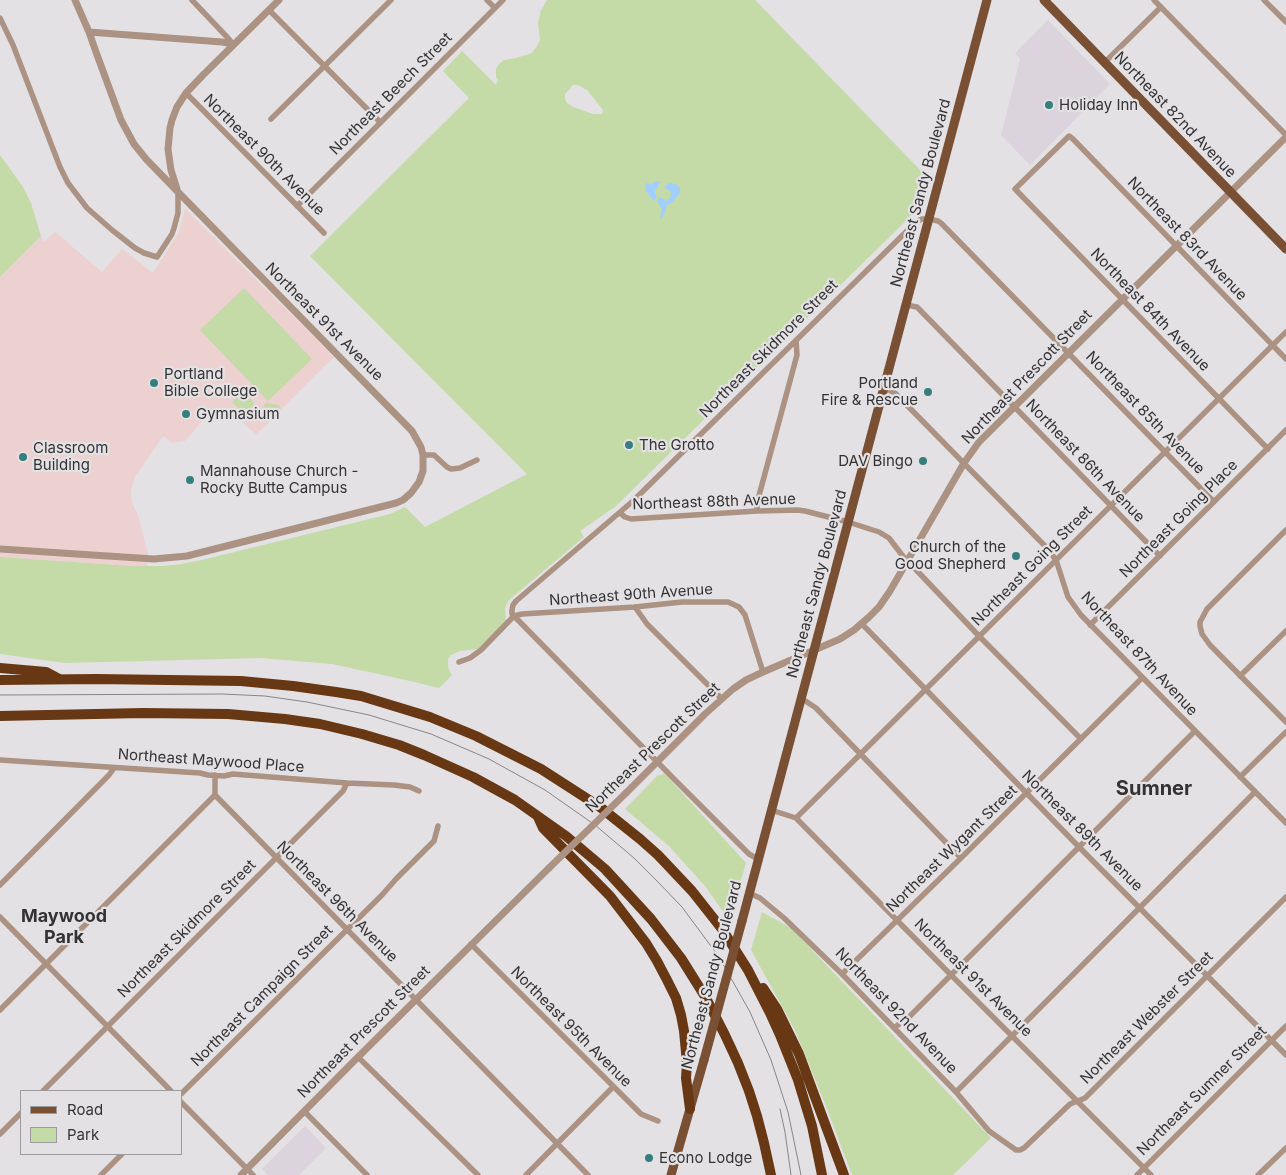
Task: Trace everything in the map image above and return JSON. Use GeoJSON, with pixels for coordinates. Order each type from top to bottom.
{"type":"FeatureCollection","features":[{"type":"Feature","properties":{"kind":"highway"},"geometry":{"type":"LineString","coordinates":[[0,668],[46,672],[60,679]]}},
{"type":"Feature","properties":{"kind":"highway"},"geometry":{"type":"LineString","coordinates":[[0,680],[217,680],[266,683],[361,696],[384,702],[468,732],[520,757],[561,781],[600,807],[640,839],[692,891],[722,929],[748,970],[777,1028],[798,1080],[812,1126],[822,1175]]}},
{"type":"Feature","properties":{"kind":"highway"},"geometry":{"type":"LineString","coordinates":[[0,716],[143,713],[228,714],[320,724],[399,745],[424,754],[473,777],[515,800],[566,836],[605,869],[651,919],[681,958],[706,998],[738,1063],[757,1116],[771,1175]]}},
{"type":"Feature","properties":{"kind":"highway"},"geometry":{"type":"LineString","coordinates":[[536,814],[544,828],[610,896],[646,943],[668,980],[681,1015],[684,1031],[687,1063],[686,1078],[690,1110]]}},
{"type":"Feature","properties":{"kind":"highway"},"geometry":{"type":"LineString","coordinates":[[748,970],[771,998],[794,1042],[844,1175]]}},
{"type":"Feature","properties":{"kind":"main road","name":"Northeast Sandy Boulevard"},"geometry":{"type":"LineString","coordinates":[[671,1175],[750,893],[987,0]]}},
{"type":"Feature","properties":{"kind":"main road","name":"Northeast 82nd Avenue"},"geometry":{"type":"LineString","coordinates":[[1044,0],[1286,249]]}},
{"type":"Feature","properties":{"kind":"street"},"geometry":{"type":"LineString","coordinates":[[75,0],[90,32],[116,109],[129,137],[146,159],[178,192]]}},
{"type":"Feature","properties":{"kind":"street"},"geometry":{"type":"LineString","coordinates":[[192,0],[233,44]]}},
{"type":"Feature","properties":{"kind":"street"},"geometry":{"type":"LineString","coordinates":[[0,18],[16,53],[60,168],[68,183],[87,208],[112,230],[144,253],[157,257],[172,234],[178,213],[178,192],[169,159],[168,142],[172,120],[177,107],[186,94],[233,44],[279,0]]}},
{"type":"Feature","properties":{"kind":"street"},"geometry":{"type":"LineString","coordinates":[[270,119],[391,0]]}},
{"type":"Feature","properties":{"kind":"street"},"geometry":{"type":"LineString","coordinates":[[487,0],[495,8]]}},
{"type":"Feature","properties":{"kind":"street","name":"Northeast Beech Street"},"geometry":{"type":"LineString","coordinates":[[297,206],[504,0]]}},
{"type":"Feature","properties":{"kind":"street"},"geometry":{"type":"LineString","coordinates":[[1154,0],[1286,136]]}},
{"type":"Feature","properties":{"kind":"street"},"geometry":{"type":"LineString","coordinates":[[1264,0],[1286,22]]}},
{"type":"Feature","properties":{"kind":"street"},"geometry":{"type":"LineString","coordinates":[[1105,62],[1161,7]]}},
{"type":"Feature","properties":{"kind":"street"},"geometry":{"type":"LineString","coordinates":[[269,10],[380,122]]}},
{"type":"Feature","properties":{"kind":"street"},"geometry":{"type":"LineString","coordinates":[[90,32],[233,44]]}},
{"type":"Feature","properties":{"kind":"street","name":"Northeast 90th Avenue"},"geometry":{"type":"LineString","coordinates":[[186,94],[324,233]]}},
{"type":"Feature","properties":{"kind":"street","name":"Northeast 83rd Avenue"},"geometry":{"type":"LineString","coordinates":[[1015,189],[1069,136],[1286,359]]}},
{"type":"Feature","properties":{"kind":"street","name":"Northeast Prescott Street"},"geometry":{"type":"LineString","coordinates":[[241,1175],[415,1000],[722,698],[740,684],[763,672],[840,639],[862,624],[884,600],[964,464],[979,442],[1286,136]]}},
{"type":"Feature","properties":{"kind":"street","name":"Northeast 84th Avenue"},"geometry":{"type":"LineString","coordinates":[[1015,189],[1268,448]]}},
{"type":"Feature","properties":{"kind":"street","name":"Northeast 91st Avenue"},"geometry":{"type":"LineString","coordinates":[[178,192],[408,426],[419,441],[423,455]]}},
{"type":"Feature","properties":{"kind":"street","name":"Northeast Skidmore Street"},"geometry":{"type":"LineString","coordinates":[[459,662],[470,658],[481,650],[514,616],[512,610],[516,601],[620,513],[916,222],[929,218]]}},
{"type":"Feature","properties":{"kind":"street","name":"Northeast 85th Avenue"},"geometry":{"type":"LineString","coordinates":[[929,218],[941,223],[1214,502]]}},
{"type":"Feature","properties":{"kind":"street","name":"Northeast 86th Avenue"},"geometry":{"type":"LineString","coordinates":[[906,304],[917,307],[1160,556]]}},
{"type":"Feature","properties":{"kind":"street","name":"Northeast Going Street"},"geometry":{"type":"LineString","coordinates":[[796,818],[1286,332]]}},
{"type":"Feature","properties":{"kind":"street"},"geometry":{"type":"LineString","coordinates":[[757,511],[757,502],[797,355],[796,340]]}},
{"type":"Feature","properties":{"kind":"street","name":"Northeast 87th Avenue"},"geometry":{"type":"LineString","coordinates":[[884,388],[895,393],[1046,548],[1056,560],[1068,597],[1075,608],[1286,823]]}},
{"type":"Feature","properties":{"kind":"street","name":"Northeast Going Place"},"geometry":{"type":"LineString","coordinates":[[1090,625],[1286,430]]}},
{"type":"Feature","properties":{"kind":"street"},"geometry":{"type":"LineString","coordinates":[[0,549],[154,559],[197,554],[400,502],[412,493],[419,482],[423,471],[423,455],[434,455],[447,467],[455,469],[477,460]]}},
{"type":"Feature","properties":{"kind":"street","name":"Northeast 88th Avenue"},"geometry":{"type":"LineString","coordinates":[[620,513],[631,519],[757,511],[805,511],[884,534],[980,636],[1082,739]]}},
{"type":"Feature","properties":{"kind":"street"},"geometry":{"type":"LineString","coordinates":[[1286,530],[1207,609],[1200,622],[1202,634],[1210,645],[1286,722]]}},
{"type":"Feature","properties":{"kind":"street","name":"Northeast 90th Avenue"},"geometry":{"type":"LineString","coordinates":[[514,616],[682,602],[728,602],[736,604],[745,615],[763,672]]}},
{"type":"Feature","properties":{"kind":"street"},"geometry":{"type":"LineString","coordinates":[[635,607],[647,624],[722,698]]}},
{"type":"Feature","properties":{"kind":"street"},"geometry":{"type":"LineString","coordinates":[[514,616],[749,854],[758,859]]}},
{"type":"Feature","properties":{"kind":"street","name":"Northeast 89th Avenue"},"geometry":{"type":"LineString","coordinates":[[862,624],[1079,847],[1286,1055]]}},
{"type":"Feature","properties":{"kind":"street"},"geometry":{"type":"LineString","coordinates":[[1240,676],[1286,631]]}},
{"type":"Feature","properties":{"kind":"street","name":"Northeast Wygant Street"},"geometry":{"type":"LineString","coordinates":[[842,974],[962,858],[1142,678]]}},
{"type":"Feature","properties":{"kind":"street"},"geometry":{"type":"LineString","coordinates":[[801,698],[816,708],[962,858]]}},
{"type":"Feature","properties":{"kind":"street"},"geometry":{"type":"LineString","coordinates":[[894,1028],[910,1016],[1195,731]]}},
{"type":"Feature","properties":{"kind":"street"},"geometry":{"type":"LineString","coordinates":[[1240,777],[1286,732]]}},
{"type":"Feature","properties":{"kind":"street","name":"Northeast Maywood Place"},"geometry":{"type":"LineString","coordinates":[[0,760],[224,776],[233,774],[394,785],[410,787],[419,791]]}},
{"type":"Feature","properties":{"kind":"street"},"geometry":{"type":"LineString","coordinates":[[0,885],[114,768]]}},
{"type":"Feature","properties":{"kind":"street"},"geometry":{"type":"LineString","coordinates":[[0,1010],[215,795],[215,775]]}},
{"type":"Feature","properties":{"kind":"street","name":"Northeast Skidmore Street"},"geometry":{"type":"LineString","coordinates":[[44,1090],[343,792],[347,783]]}},
{"type":"Feature","properties":{"kind":"street"},"geometry":{"type":"LineString","coordinates":[[956,1092],[1255,792]]}},
{"type":"Feature","properties":{"kind":"street","name":"Northeast 96th Avenue"},"geometry":{"type":"LineString","coordinates":[[215,795],[415,1000],[554,1138],[588,1175]]}},
{"type":"Feature","properties":{"kind":"street","name":"Northeast 91st Avenue"},"geometry":{"type":"LineString","coordinates":[[772,810],[796,818],[1151,1175]]}},
{"type":"Feature","properties":{"kind":"street","name":"Northeast Campaign Street"},"geometry":{"type":"LineString","coordinates":[[182,1093],[434,841],[438,826]]}},
{"type":"Feature","properties":{"kind":"street","name":"Northeast 92nd Avenue"},"geometry":{"type":"LineString","coordinates":[[750,893],[760,898],[784,918],[842,974],[956,1092],[989,1131],[1016,1150],[1020,1150]]}},
{"type":"Feature","properties":{"kind":"street","name":"Northeast Webster Street"},"geometry":{"type":"LineString","coordinates":[[1020,1150],[1070,1104],[1084,1098],[1286,897]]}},
{"type":"Feature","properties":{"kind":"street"},"geometry":{"type":"LineString","coordinates":[[0,917],[170,1090]]}},
{"type":"Feature","properties":{"kind":"street","name":"Northeast 95th Avenue"},"geometry":{"type":"LineString","coordinates":[[472,944],[641,1114],[658,1121]]}},
{"type":"Feature","properties":{"kind":"street","name":"Northeast Sumner Street"},"geometry":{"type":"LineString","coordinates":[[1136,1175],[1286,1026]]}},
{"type":"Feature","properties":{"kind":"street"},"geometry":{"type":"LineString","coordinates":[[358,1057],[478,1175]]}},
{"type":"Feature","properties":{"kind":"street"},"geometry":{"type":"LineString","coordinates":[[526,1175],[614,1087]]}},
{"type":"Feature","properties":{"kind":"street"},"geometry":{"type":"LineString","coordinates":[[182,1103],[254,1175]]}},
{"type":"Feature","properties":{"kind":"street"},"geometry":{"type":"LineString","coordinates":[[304,1111],[367,1175]]}},
{"type":"Feature","properties":{"kind":"street"},"geometry":{"type":"LineString","coordinates":[[0,1134],[20,1113]]}},
{"type":"Feature","properties":{"kind":"street"},"geometry":{"type":"LineString","coordinates":[[1258,1175],[1286,1148]]}},
{"type":"Feature","properties":{"kind":"street"},"geometry":{"type":"LineString","coordinates":[[101,1175],[121,1155]]}},
{"type":"Feature","properties":{"kind":"shaded area","name":"Holiday Inn"},"geometry":{"type":"Polygon","coordinates":[[[1048,20],[1110,84],[1030,165],[1001,135],[1020,59],[1015,53],[1048,20]]]}},
{"type":"Feature","properties":{"kind":"shaded area","name":"Portland Bible College"},"geometry":{"type":"Polygon","coordinates":[[[185,209],[334,357],[256,435],[229,409],[223,408],[212,410],[185,441],[172,443],[163,436],[135,477],[131,490],[132,503],[138,515],[148,554],[147,567],[0,557],[0,277],[41,236],[44,242],[55,232],[102,272],[122,249],[153,273],[179,232],[185,209]]]}},
{"type":"Feature","properties":{"kind":"shaded area"},"geometry":{"type":"Polygon","coordinates":[[[305,1126],[326,1148],[299,1175],[268,1175],[262,1169],[305,1126]]]}},
{"type":"Feature","properties":{"kind":"green space"},"geometry":{"type":"Polygon","coordinates":[[[547,0],[755,0],[927,177],[918,209],[616,506],[580,531],[584,537],[509,600],[505,608],[506,622],[478,649],[460,651],[451,655],[448,659],[448,665],[452,675],[439,688],[332,664],[260,658],[65,663],[0,654],[0,557],[132,566],[182,564],[390,514],[405,507],[425,527],[527,474],[310,256],[469,98],[443,71],[462,51],[496,85],[498,80],[496,69],[499,64],[504,60],[532,53],[537,46],[540,40],[538,23],[541,10],[547,0]],[[573,85],[565,94],[567,103],[593,114],[602,114],[603,110],[587,90],[578,85],[573,85]]]}},
{"type":"Feature","properties":{"kind":"green space"},"geometry":{"type":"Polygon","coordinates":[[[0,155],[23,187],[31,203],[41,236],[0,277],[0,155]]]}},
{"type":"Feature","properties":{"kind":"green space"},"geometry":{"type":"Polygon","coordinates":[[[244,288],[312,359],[268,401],[200,330],[244,288]]]}},
{"type":"Feature","properties":{"kind":"green space"},"geometry":{"type":"Polygon","coordinates":[[[243,391],[255,404],[245,415],[232,402],[243,391]]]}},
{"type":"Feature","properties":{"kind":"green space"},"geometry":{"type":"Polygon","coordinates":[[[266,403],[280,407],[268,419],[261,413],[266,403]]]}},
{"type":"Feature","properties":{"kind":"green space"},"geometry":{"type":"Polygon","coordinates":[[[664,773],[746,863],[729,920],[705,886],[669,846],[625,809],[658,775],[664,773]]]}},
{"type":"Feature","properties":{"kind":"green space"},"geometry":{"type":"Polygon","coordinates":[[[762,912],[791,928],[991,1138],[953,1175],[852,1175],[795,1030],[751,950],[762,912]]]}},
{"type":"Feature","properties":{"kind":"water"},"geometry":{"type":"Polygon","coordinates":[[[655,181],[660,182],[655,191],[657,197],[654,201],[645,190],[646,183],[652,184],[655,181]]]}},
{"type":"Feature","properties":{"kind":"water"},"geometry":{"type":"Polygon","coordinates":[[[669,183],[676,184],[680,191],[673,202],[667,205],[661,219],[662,209],[657,201],[660,197],[666,201],[670,198],[671,192],[664,187],[669,183]]]}},
{"type":"Feature","properties":{"kind":"tram line"},"geometry":{"type":"LineString","coordinates":[[0,695],[222,694],[265,696],[307,702],[369,715],[431,734],[489,759],[545,790],[595,825],[634,858],[682,907],[719,957],[750,1012],[771,1060],[788,1112],[801,1175]]}},
{"type":"Feature","properties":{"kind":"tram line"},"geometry":{"type":"LineString","coordinates":[[780,1109],[791,1175]]}},
{"type":"Feature","properties":{"kind":"place","name":"Holiday Inn"},"geometry":{"type":"Point","coordinates":[1049,105]}},
{"type":"Feature","properties":{"kind":"place","name":"Portland Bible College"},"geometry":{"type":"Point","coordinates":[154,383]}},
{"type":"Feature","properties":{"kind":"place","name":"Portland Fire & Rescue"},"geometry":{"type":"Point","coordinates":[928,392]}},
{"type":"Feature","properties":{"kind":"place","name":"Gymnasium"},"geometry":{"type":"Point","coordinates":[186,414]}},
{"type":"Feature","properties":{"kind":"place","name":"The Grotto"},"geometry":{"type":"Point","coordinates":[629,445]}},
{"type":"Feature","properties":{"kind":"place","name":"Classroom Building"},"geometry":{"type":"Point","coordinates":[23,457]}},
{"type":"Feature","properties":{"kind":"place","name":"DAV Bingo"},"geometry":{"type":"Point","coordinates":[923,461]}},
{"type":"Feature","properties":{"kind":"place","name":"Mannahouse Church - Rocky Butte Campus"},"geometry":{"type":"Point","coordinates":[190,480]}},
{"type":"Feature","properties":{"kind":"place","name":"Church of the Good Shepherd"},"geometry":{"type":"Point","coordinates":[1016,556]}},
{"type":"Feature","properties":{"kind":"place","name":"Econo Lodge"},"geometry":{"type":"Point","coordinates":[649,1158]}},
{"type":"Feature","properties":{"kind":"district","name":"Sumner"},"geometry":{"type":"Point","coordinates":[1154,789]}},
{"type":"Feature","properties":{"kind":"district","name":"Maywood Park"},"geometry":{"type":"Point","coordinates":[64,928]}}]}
